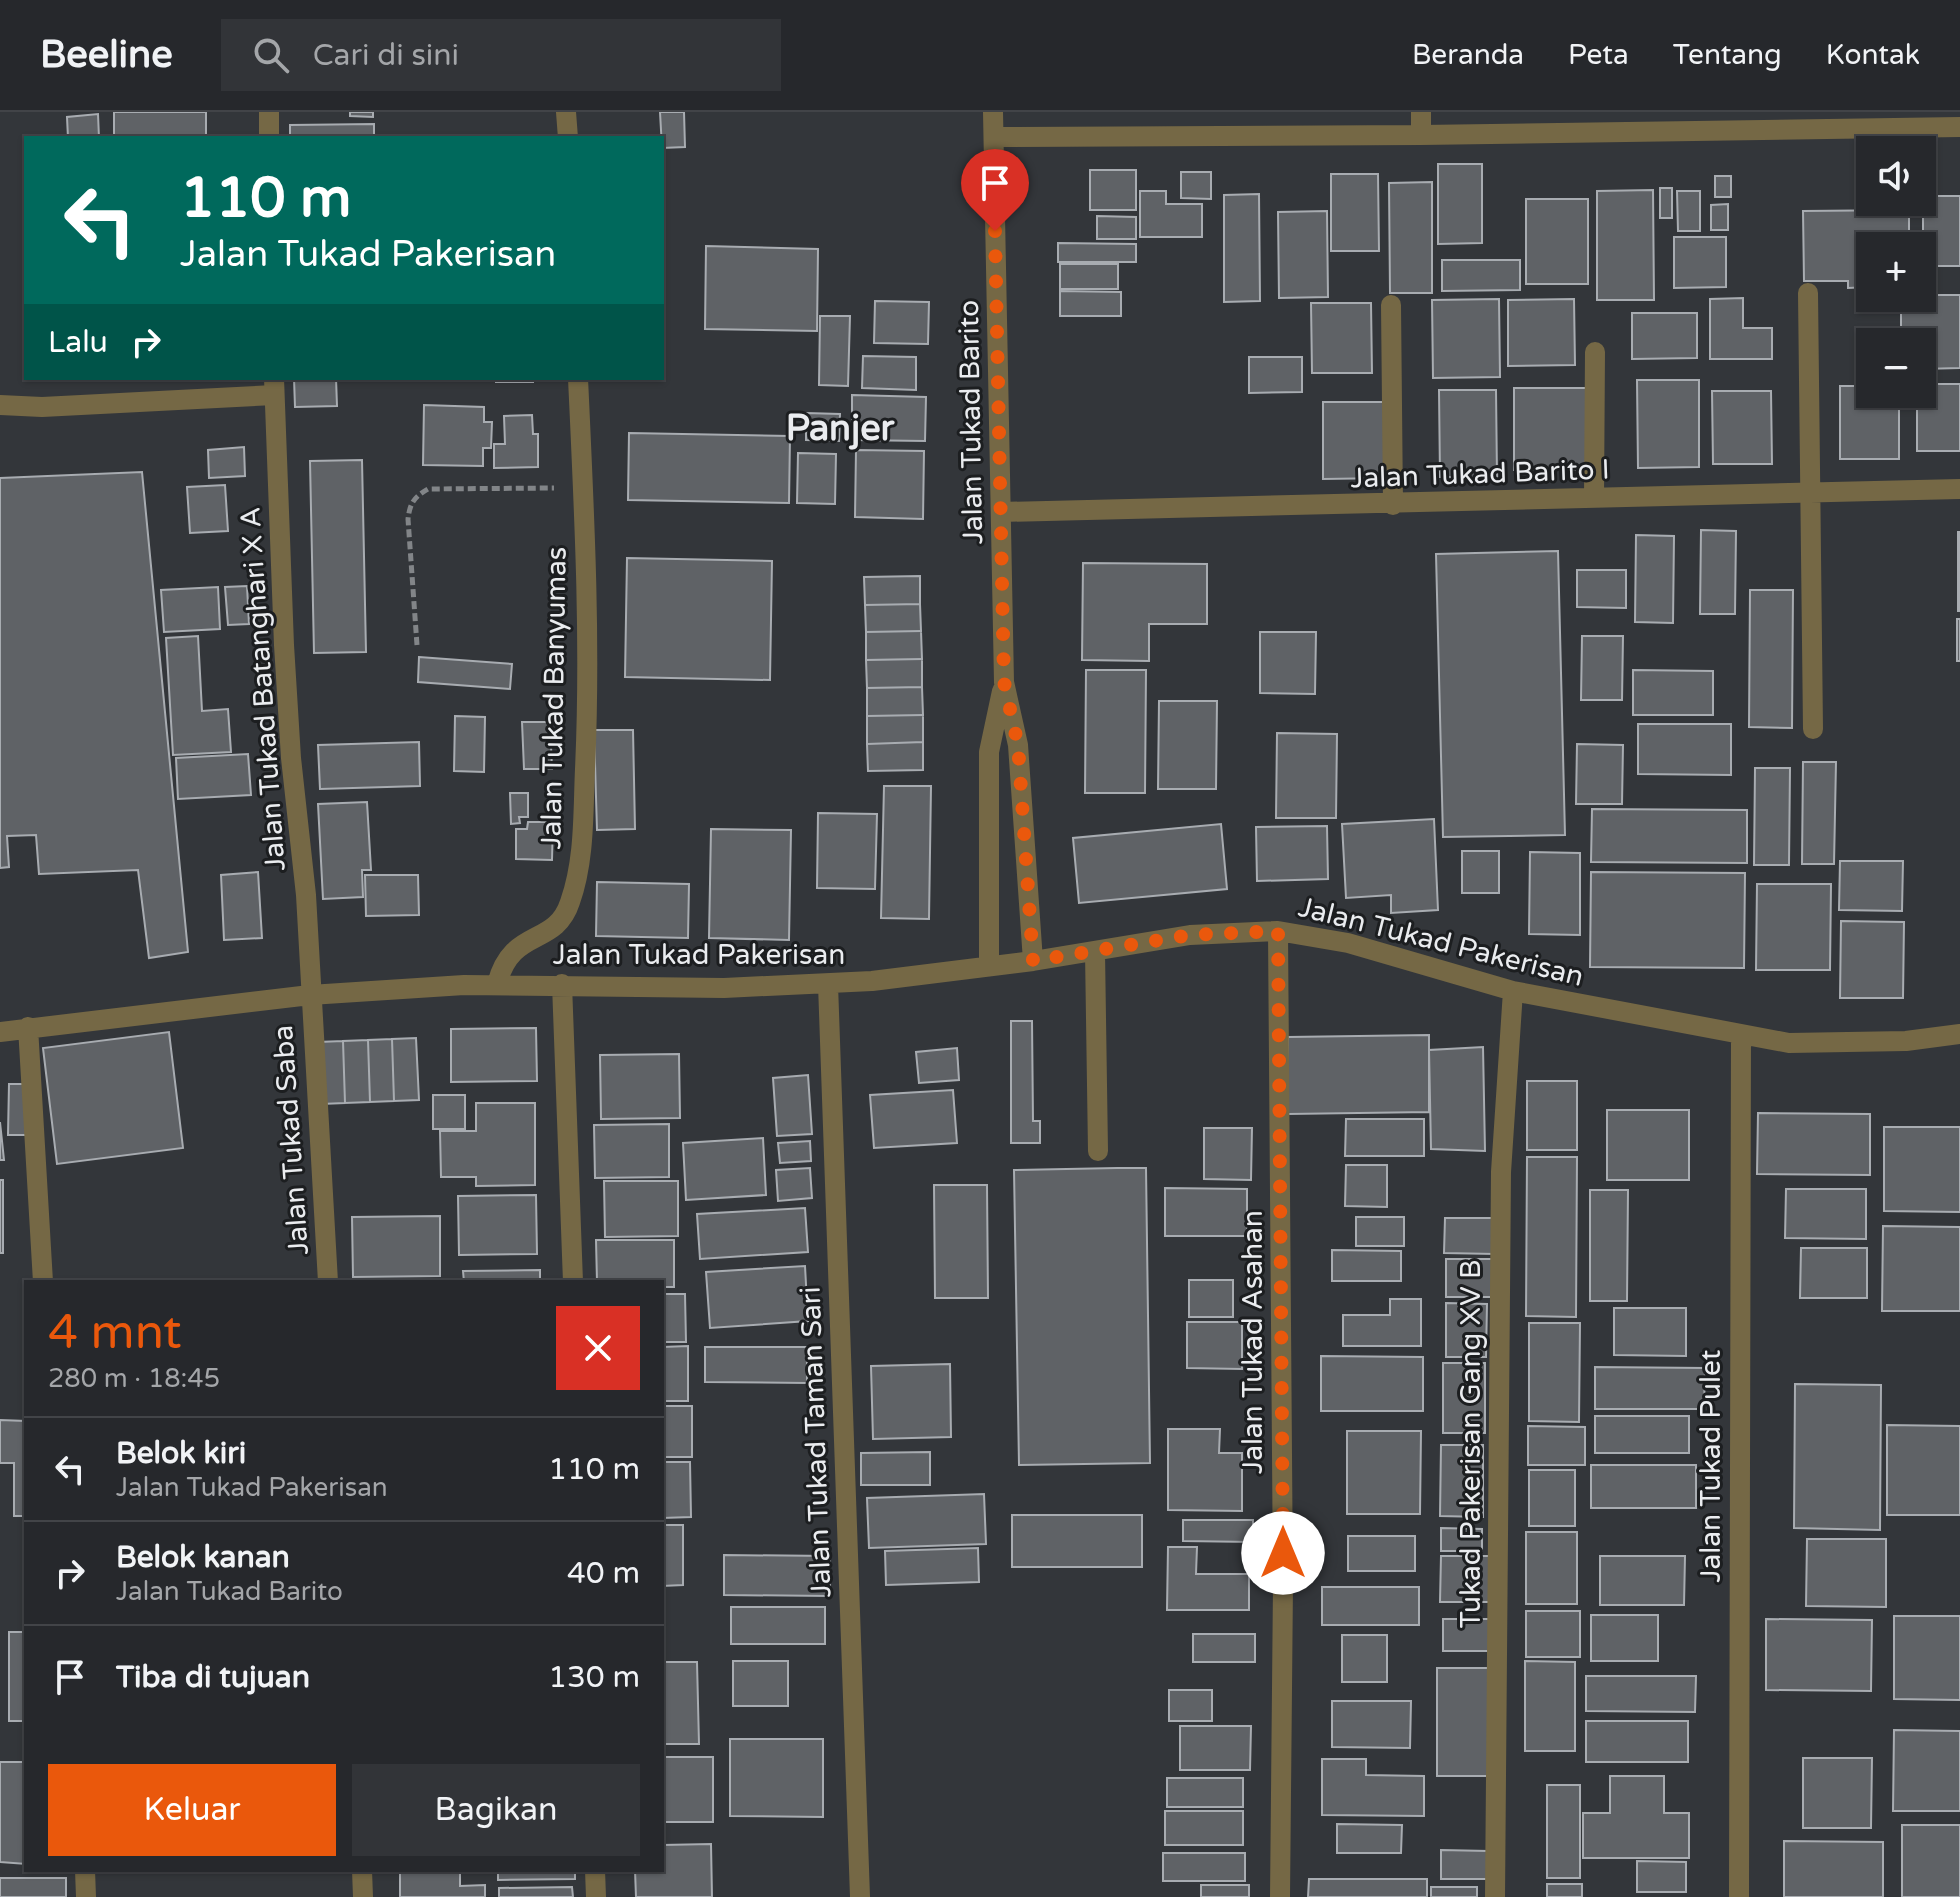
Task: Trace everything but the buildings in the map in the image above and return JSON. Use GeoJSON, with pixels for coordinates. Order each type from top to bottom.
{"type":"FeatureCollection","features":[{"type":"Feature","properties":{"kind":"street"},"geometry":{"type":"LineString","coordinates":[[269,112],[269,136]]}},
{"type":"Feature","properties":{"kind":"street"},"geometry":{"type":"LineString","coordinates":[[566,112],[568,136]]}},
{"type":"Feature","properties":{"kind":"street","name":"Jalan Tukad Barito"},"geometry":{"type":"LineString","coordinates":[[993,112],[1004,682],[1018,745],[1033,961]]}},
{"type":"Feature","properties":{"kind":"street"},"geometry":{"type":"LineString","coordinates":[[1421,112],[1421,135]]}},
{"type":"Feature","properties":{"kind":"street"},"geometry":{"type":"LineString","coordinates":[[994,137],[1421,135],[1862,120],[1960,127]]}},
{"type":"Feature","properties":{"kind":"street"},"geometry":{"type":"LineString","coordinates":[[1808,293],[1813,729]]}},
{"type":"Feature","properties":{"kind":"street"},"geometry":{"type":"LineString","coordinates":[[1391,305],[1393,505]]}},
{"type":"Feature","properties":{"kind":"street"},"geometry":{"type":"LineString","coordinates":[[1594,498],[1595,352]]}},
{"type":"Feature","properties":{"kind":"street","name":"Jalan Tukad Banyumas"},"geometry":{"type":"LineString","coordinates":[[497,984],[503,962],[518,946],[557,927],[570,904],[580,861],[587,729],[578,380]]}},
{"type":"Feature","properties":{"kind":"street"},"geometry":{"type":"LineString","coordinates":[[0,405],[42,407],[274,386]]}},
{"type":"Feature","properties":{"kind":"street","name":"Jalan Tukad Batanghari X A"},"geometry":{"type":"LineString","coordinates":[[274,386],[284,659],[306,895],[310,995]]}},
{"type":"Feature","properties":{"kind":"street","name":"Jalan Tukad Barito I"},"geometry":{"type":"LineString","coordinates":[[1001,512],[1393,505],[1960,489]]}},
{"type":"Feature","properties":{"kind":"street","name":"Jalan Tukad Barito"},"geometry":{"type":"LineString","coordinates":[[989,966],[989,752],[1004,682]]}},
{"type":"Feature","properties":{"kind":"street","name":"Jalan Tukad Pakerisan"},"geometry":{"type":"LineString","coordinates":[[0,1032],[310,995],[497,984],[724,988],[828,984],[1033,961],[1190,935],[1278,931],[1348,943],[1513,991],[1789,1043],[1844,1044],[1960,1034]]}},
{"type":"Feature","properties":{"kind":"street","name":"Jalan Tukad Asahan"},"geometry":{"type":"LineString","coordinates":[[1278,931],[1283,1584],[1280,1897]]}},
{"type":"Feature","properties":{"kind":"street"},"geometry":{"type":"LineString","coordinates":[[1095,952],[1098,1151]]}},
{"type":"Feature","properties":{"kind":"street"},"geometry":{"type":"LineString","coordinates":[[562,984],[573,1280]]}},
{"type":"Feature","properties":{"kind":"street","name":"Jalan Tukad Taman Sari"},"geometry":{"type":"LineString","coordinates":[[828,984],[860,1897]]}},
{"type":"Feature","properties":{"kind":"street","name":"Tukad Pakerisan Gang XV B"},"geometry":{"type":"LineString","coordinates":[[1495,1897],[1501,1172],[1513,991]]}},
{"type":"Feature","properties":{"kind":"street","name":"Jalan Tukad Saba"},"geometry":{"type":"LineString","coordinates":[[310,995],[328,1280]]}},
{"type":"Feature","properties":{"kind":"street"},"geometry":{"type":"LineString","coordinates":[[28,1027],[43,1280]]}},
{"type":"Feature","properties":{"kind":"street","name":"Jalan Tukad Pulet"},"geometry":{"type":"LineString","coordinates":[[1739,1897],[1741,1035]]}},
{"type":"Feature","properties":{"kind":"street"},"geometry":{"type":"LineString","coordinates":[[85,1872],[86,1897]]}},
{"type":"Feature","properties":{"kind":"street"},"geometry":{"type":"LineString","coordinates":[[362,1872],[363,1897]]}},
{"type":"Feature","properties":{"kind":"street"},"geometry":{"type":"LineString","coordinates":[[595,1872],[596,1897]]}},
{"type":"Feature","properties":{"kind":"path"},"geometry":{"type":"LineString","coordinates":[[417,645],[408,519],[410,505],[416,496],[428,489],[583,488]]}},
{"type":"Feature","properties":{"kind":"district","name":"Panjer"},"geometry":{"type":"Point","coordinates":[840,428]}},
{"type":"Feature","properties":{"kind":"route"},"geometry":{"type":"LineString","coordinates":[[995,231],[1004,682],[1018,745],[1033,961],[1190,935],[1278,931],[1283,1553]]}}]}
